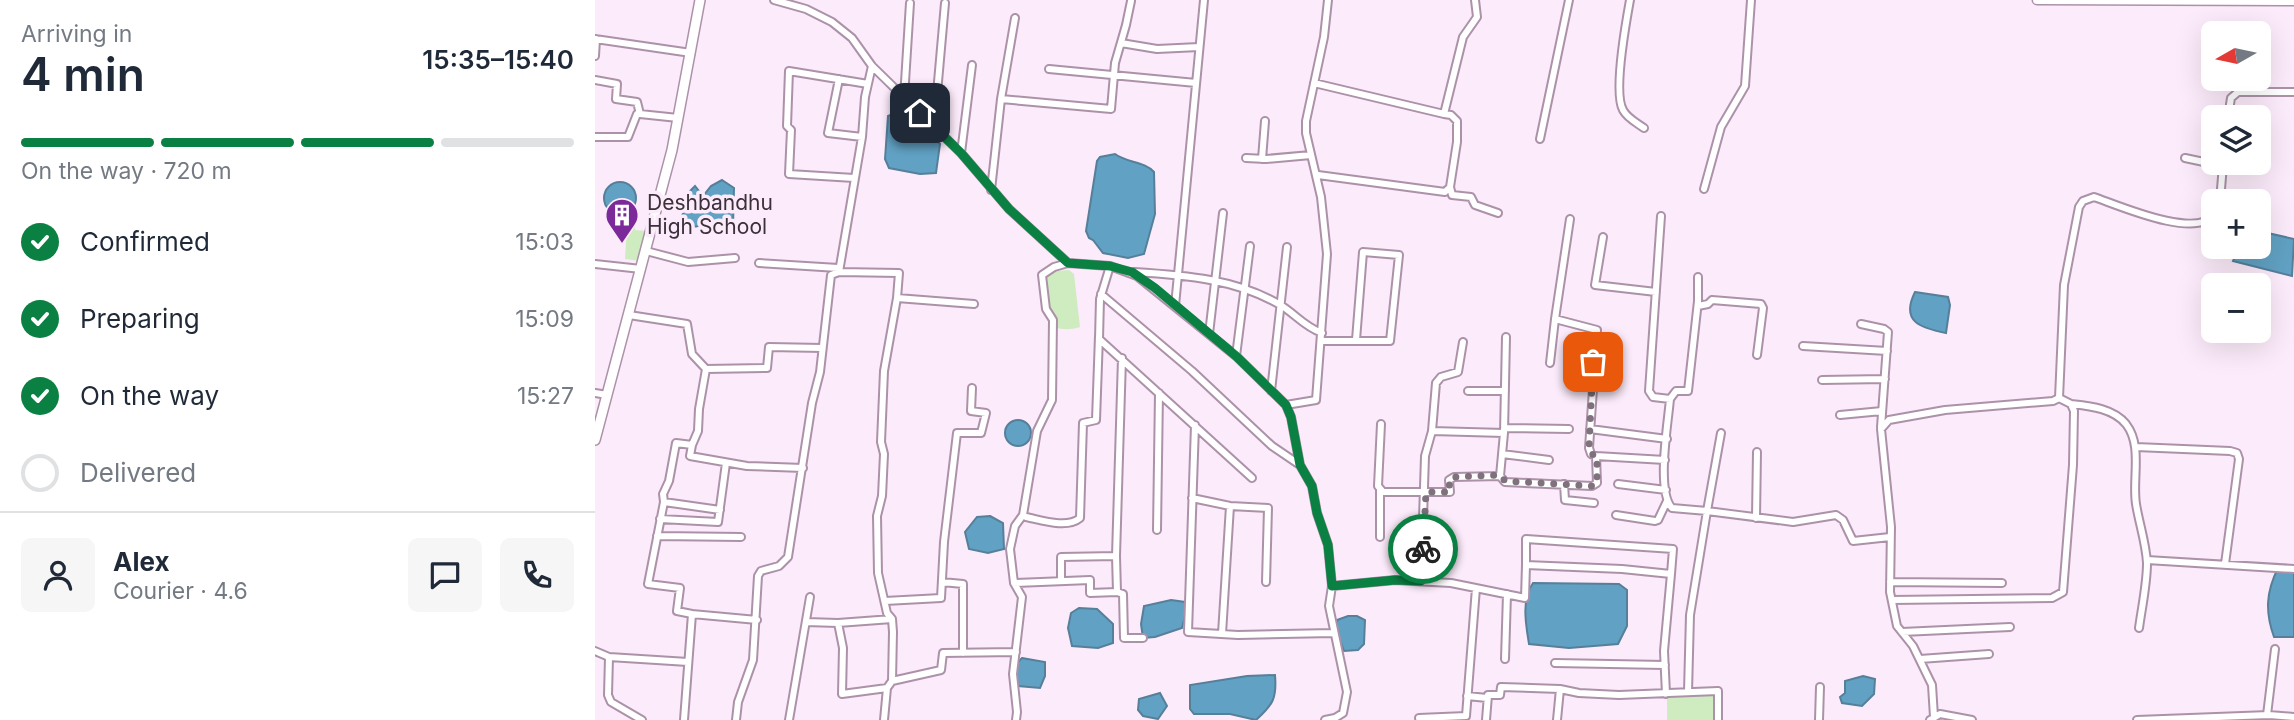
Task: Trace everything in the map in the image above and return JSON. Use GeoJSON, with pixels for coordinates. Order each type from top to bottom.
{"type":"FeatureCollection","features":[{"type":"Feature","properties":{"kind":"main road"},"geometry":{"type":"LineString","coordinates":[[595,440],[646,251],[678,118],[701,0]]}},
{"type":"Feature","properties":{"kind":"street"},"geometry":{"type":"LineString","coordinates":[[774,0],[806,9],[832,22],[852,38],[872,66],[961,153],[991,190],[1068,263]]}},
{"type":"Feature","properties":{"kind":"street"},"geometry":{"type":"LineString","coordinates":[[1175,306],[1204,0]]}},
{"type":"Feature","properties":{"kind":"street"},"geometry":{"type":"LineString","coordinates":[[1286,405],[1316,400],[1328,254],[1318,176],[1311,155],[1306,121],[1324,37],[1328,0]]}},
{"type":"Feature","properties":{"kind":"street"},"geometry":{"type":"LineString","coordinates":[[1444,114],[1464,37],[1476,17],[1475,0]]}},
{"type":"Feature","properties":{"kind":"street"},"geometry":{"type":"LineString","coordinates":[[1539,139],[1569,0]]}},
{"type":"Feature","properties":{"kind":"street"},"geometry":{"type":"LineString","coordinates":[[1630,0],[1621,55],[1621,104],[1628,116],[1644,128]]}},
{"type":"Feature","properties":{"kind":"street"},"geometry":{"type":"LineString","coordinates":[[1704,189],[1721,127],[1745,86],[1751,0]]}},
{"type":"Feature","properties":{"kind":"street"},"geometry":{"type":"LineString","coordinates":[[2037,0],[2294,1]]}},
{"type":"Feature","properties":{"kind":"street"},"geometry":{"type":"LineString","coordinates":[[1001,99],[1111,109],[1115,63],[1131,1]]}},
{"type":"Feature","properties":{"kind":"street"},"geometry":{"type":"LineString","coordinates":[[904,98],[910,3]]}},
{"type":"Feature","properties":{"kind":"street"},"geometry":{"type":"LineString","coordinates":[[934,127],[945,4]]}},
{"type":"Feature","properties":{"kind":"street"},"geometry":{"type":"LineString","coordinates":[[991,190],[1001,99],[1015,18]]}},
{"type":"Feature","properties":{"kind":"street"},"geometry":{"type":"LineString","coordinates":[[595,56],[596,39],[691,53]]}},
{"type":"Feature","properties":{"kind":"street"},"geometry":{"type":"LineString","coordinates":[[1121,43],[1157,49],[1199,47]]}},
{"type":"Feature","properties":{"kind":"street"},"geometry":{"type":"LineString","coordinates":[[961,153],[972,65]]}},
{"type":"Feature","properties":{"kind":"street"},"geometry":{"type":"LineString","coordinates":[[736,720],[738,702],[753,660],[758,576],[761,571],[779,566],[788,557],[822,348],[831,275],[839,270],[872,66]]}},
{"type":"Feature","properties":{"kind":"street"},"geometry":{"type":"LineString","coordinates":[[1049,69],[1196,83]]}},
{"type":"Feature","properties":{"kind":"street"},"geometry":{"type":"LineString","coordinates":[[854,178],[789,174],[789,71],[868,84]]}},
{"type":"Feature","properties":{"kind":"street"},"geometry":{"type":"LineString","coordinates":[[839,79],[828,133],[862,137]]}},
{"type":"Feature","properties":{"kind":"street"},"geometry":{"type":"LineString","coordinates":[[595,80],[618,84],[616,99],[637,102],[640,114]]}},
{"type":"Feature","properties":{"kind":"street"},"geometry":{"type":"LineString","coordinates":[[1314,83],[1451,115],[1457,121],[1457,142],[1450,187],[1453,195],[1471,197],[1475,205],[1498,213]]}},
{"type":"Feature","properties":{"kind":"street"},"geometry":{"type":"LineString","coordinates":[[2230,105],[2231,98],[2238,92],[2294,92]]}},
{"type":"Feature","properties":{"kind":"street"},"geometry":{"type":"LineString","coordinates":[[595,137],[628,137],[634,119],[640,114],[678,118]]}},
{"type":"Feature","properties":{"kind":"street"},"geometry":{"type":"LineString","coordinates":[[1262,159],[1265,121]]}},
{"type":"Feature","properties":{"kind":"street"},"geometry":{"type":"LineString","coordinates":[[1246,158],[1311,155]]}},
{"type":"Feature","properties":{"kind":"street"},"geometry":{"type":"LineString","coordinates":[[2185,158],[2201,161]]}},
{"type":"Feature","properties":{"kind":"street"},"geometry":{"type":"LineString","coordinates":[[1318,176],[1445,192],[1450,187]]}},
{"type":"Feature","properties":{"kind":"street"},"geometry":{"type":"LineString","coordinates":[[2059,398],[2064,285],[2079,207],[2083,201],[2094,197],[2168,221],[2190,226],[2201,224]]}},
{"type":"Feature","properties":{"kind":"street"},"geometry":{"type":"LineString","coordinates":[[1209,334],[1223,213]]}},
{"type":"Feature","properties":{"kind":"street"},"geometry":{"type":"LineString","coordinates":[[1661,216],[1649,391],[1653,397],[1670,399]]}},
{"type":"Feature","properties":{"kind":"street"},"geometry":{"type":"LineString","coordinates":[[1550,363],[1570,219]]}},
{"type":"Feature","properties":{"kind":"street"},"geometry":{"type":"LineString","coordinates":[[1603,237],[1595,285],[1656,292]]}},
{"type":"Feature","properties":{"kind":"street"},"geometry":{"type":"LineString","coordinates":[[1236,356],[1250,246]]}},
{"type":"Feature","properties":{"kind":"street"},"geometry":{"type":"LineString","coordinates":[[1271,391],[1287,247]]}},
{"type":"Feature","properties":{"kind":"street"},"geometry":{"type":"LineString","coordinates":[[646,251],[688,262],[735,258]]}},
{"type":"Feature","properties":{"kind":"street"},"geometry":{"type":"LineString","coordinates":[[1016,720],[1013,674],[1022,597],[1013,583],[1010,549],[1014,526],[1023,515],[1037,431],[1052,400],[1053,320],[1046,309],[1042,275],[1054,267],[1068,263],[1215,280],[1244,289],[1282,306],[1322,337],[1356,340],[1390,341],[1399,255],[1363,252],[1356,340]]}},
{"type":"Feature","properties":{"kind":"street"},"geometry":{"type":"LineString","coordinates":[[759,263],[899,273],[885,361],[881,442],[884,454],[882,496],[877,516],[878,573],[887,613],[892,619],[893,681]]}},
{"type":"Feature","properties":{"kind":"street"},"geometry":{"type":"LineString","coordinates":[[595,264],[641,269]]}},
{"type":"Feature","properties":{"kind":"street"},"geometry":{"type":"LineString","coordinates":[[1023,515],[1055,523],[1076,522],[1080,518],[1083,423],[1096,420],[1098,318],[1101,294],[1110,266]]}},
{"type":"Feature","properties":{"kind":"street"},"geometry":{"type":"LineString","coordinates":[[1132,272],[1236,356],[1286,405],[1300,465],[1312,486],[1317,513],[1328,545],[1332,586],[1329,606],[1347,692],[1345,707],[1340,716],[1325,720]]}},
{"type":"Feature","properties":{"kind":"street"},"geometry":{"type":"LineString","coordinates":[[1698,277],[1698,306],[1688,391],[1676,391],[1670,399],[1665,490],[1667,501],[1672,508],[1793,522],[1836,515],[1843,520],[1853,541],[1890,537]]}},
{"type":"Feature","properties":{"kind":"street"},"geometry":{"type":"LineString","coordinates":[[1101,294],[1192,371],[1272,446],[1300,465]]}},
{"type":"Feature","properties":{"kind":"street"},"geometry":{"type":"LineString","coordinates":[[897,298],[974,304]]}},
{"type":"Feature","properties":{"kind":"street"},"geometry":{"type":"LineString","coordinates":[[1698,306],[1708,304],[1712,300],[1761,304],[1763,308],[1757,355]]}},
{"type":"Feature","properties":{"kind":"street"},"geometry":{"type":"LineString","coordinates":[[629,315],[687,324],[692,354],[706,369],[767,368],[769,347],[822,348]]}},
{"type":"Feature","properties":{"kind":"street"},"geometry":{"type":"LineString","coordinates":[[1555,319],[1597,330],[1589,448],[1591,454],[1665,460]]}},
{"type":"Feature","properties":{"kind":"street"},"geometry":{"type":"LineString","coordinates":[[1861,324],[1887,330],[1881,429],[1892,600],[1897,626],[1913,646],[1932,685],[1932,719]]}},
{"type":"Feature","properties":{"kind":"street"},"geometry":{"type":"LineString","coordinates":[[1099,336],[1252,478]]}},
{"type":"Feature","properties":{"kind":"street"},"geometry":{"type":"LineString","coordinates":[[1506,337],[1500,475],[1505,481],[1592,486],[1597,483],[1597,456]]}},
{"type":"Feature","properties":{"kind":"street"},"geometry":{"type":"LineString","coordinates":[[1421,581],[1426,492],[1425,456],[1432,431],[1436,383],[1441,377],[1458,372],[1463,342]]}},
{"type":"Feature","properties":{"kind":"street"},"geometry":{"type":"LineString","coordinates":[[1803,346],[1887,351]]}},
{"type":"Feature","properties":{"kind":"street"},"geometry":{"type":"LineString","coordinates":[[1118,592],[1116,556],[1122,358]]}},
{"type":"Feature","properties":{"kind":"street"},"geometry":{"type":"LineString","coordinates":[[706,369],[698,431],[690,456],[726,463],[803,468]]}},
{"type":"Feature","properties":{"kind":"street"},"geometry":{"type":"LineString","coordinates":[[1822,380],[1885,379]]}},
{"type":"Feature","properties":{"kind":"street"},"geometry":{"type":"LineString","coordinates":[[885,601],[941,598],[944,542],[957,433],[981,433],[986,413],[971,411],[972,388]]}},
{"type":"Feature","properties":{"kind":"street"},"geometry":{"type":"LineString","coordinates":[[1468,391],[1504,391]]}},
{"type":"Feature","properties":{"kind":"street"},"geometry":{"type":"LineString","coordinates":[[595,393],[607,395]]}},
{"type":"Feature","properties":{"kind":"street"},"geometry":{"type":"LineString","coordinates":[[1157,530],[1159,393]]}},
{"type":"Feature","properties":{"kind":"street"},"geometry":{"type":"LineString","coordinates":[[2059,398],[2071,404],[2091,407],[2117,416],[2131,432],[2136,447],[2136,505],[2147,560],[2139,628]]}},
{"type":"Feature","properties":{"kind":"street"},"geometry":{"type":"LineString","coordinates":[[1881,429],[1889,420],[1945,410],[2053,401],[2059,398]]}},
{"type":"Feature","properties":{"kind":"street"},"geometry":{"type":"LineString","coordinates":[[1892,600],[2052,598],[2063,592],[2073,465],[2074,411],[2071,404]]}},
{"type":"Feature","properties":{"kind":"street"},"geometry":{"type":"LineString","coordinates":[[1840,415],[1882,411]]}},
{"type":"Feature","properties":{"kind":"street"},"geometry":{"type":"LineString","coordinates":[[1380,537],[1381,424]]}},
{"type":"Feature","properties":{"kind":"street"},"geometry":{"type":"LineString","coordinates":[[1195,425],[1188,632],[1333,633]]}},
{"type":"Feature","properties":{"kind":"street"},"geometry":{"type":"LineString","coordinates":[[1432,431],[1569,429]]}},
{"type":"Feature","properties":{"kind":"street"},"geometry":{"type":"LineString","coordinates":[[1590,429],[1667,439]]}},
{"type":"Feature","properties":{"kind":"street"},"geometry":{"type":"LineString","coordinates":[[1688,692],[1690,615],[1721,433]]}},
{"type":"Feature","properties":{"kind":"street"},"geometry":{"type":"LineString","coordinates":[[692,445],[676,443],[669,481],[663,494],[664,502],[648,584],[680,588],[677,611],[757,620]]}},
{"type":"Feature","properties":{"kind":"street"},"geometry":{"type":"LineString","coordinates":[[2136,447],[2237,453],[2239,459],[2225,564]]}},
{"type":"Feature","properties":{"kind":"street"},"geometry":{"type":"LineString","coordinates":[[1756,517],[1757,452]]}},
{"type":"Feature","properties":{"kind":"street"},"geometry":{"type":"LineString","coordinates":[[1502,454],[1549,460]]}},
{"type":"Feature","properties":{"kind":"street"},"geometry":{"type":"LineString","coordinates":[[660,519],[718,522],[726,463]]}},
{"type":"Feature","properties":{"kind":"street"},"geometry":{"type":"LineString","coordinates":[[1380,489],[1383,492],[1450,492],[1449,480],[1454,477],[1500,475]]}},
{"type":"Feature","properties":{"kind":"street"},"geometry":{"type":"LineString","coordinates":[[1564,484],[1565,500],[1594,503]]}},
{"type":"Feature","properties":{"kind":"street"},"geometry":{"type":"LineString","coordinates":[[1618,484],[1665,490]]}},
{"type":"Feature","properties":{"kind":"street"},"geometry":{"type":"LineString","coordinates":[[1192,498],[1230,506],[1268,508],[1266,582]]}},
{"type":"Feature","properties":{"kind":"street"},"geometry":{"type":"LineString","coordinates":[[1616,515],[1655,521],[1667,501]]}},
{"type":"Feature","properties":{"kind":"street"},"geometry":{"type":"LineString","coordinates":[[664,502],[720,510]]}},
{"type":"Feature","properties":{"kind":"street"},"geometry":{"type":"LineString","coordinates":[[1222,634],[1230,506]]}},
{"type":"Feature","properties":{"kind":"street"},"geometry":{"type":"LineString","coordinates":[[657,536],[741,537]]}},
{"type":"Feature","properties":{"kind":"street"},"geometry":{"type":"LineString","coordinates":[[1332,586],[1395,580],[1421,581],[1451,583],[1525,597],[1526,539],[1673,550],[1664,651],[1666,694]]}},
{"type":"Feature","properties":{"kind":"street"},"geometry":{"type":"LineString","coordinates":[[1061,581],[1061,557],[1116,556]]}},
{"type":"Feature","properties":{"kind":"street"},"geometry":{"type":"LineString","coordinates":[[2147,560],[2294,569]]}},
{"type":"Feature","properties":{"kind":"street"},"geometry":{"type":"LineString","coordinates":[[1526,565],[1671,574]]}},
{"type":"Feature","properties":{"kind":"street"},"geometry":{"type":"LineString","coordinates":[[1013,583],[1090,580],[1090,593],[1123,594],[1124,638],[1143,638]]}},
{"type":"Feature","properties":{"kind":"street"},"geometry":{"type":"LineString","coordinates":[[942,582],[963,584],[964,653]]}},
{"type":"Feature","properties":{"kind":"street"},"geometry":{"type":"LineString","coordinates":[[1890,582],[2002,583]]}},
{"type":"Feature","properties":{"kind":"street"},"geometry":{"type":"LineString","coordinates":[[1419,718],[1466,716],[1476,587]]}},
{"type":"Feature","properties":{"kind":"street"},"geometry":{"type":"LineString","coordinates":[[1505,659],[1507,594]]}},
{"type":"Feature","properties":{"kind":"street"},"geometry":{"type":"LineString","coordinates":[[789,720],[810,597]]}},
{"type":"Feature","properties":{"kind":"street"},"geometry":{"type":"LineString","coordinates":[[684,720],[692,614]]}},
{"type":"Feature","properties":{"kind":"street"},"geometry":{"type":"LineString","coordinates":[[806,622],[838,623],[892,619]]}},
{"type":"Feature","properties":{"kind":"street"},"geometry":{"type":"LineString","coordinates":[[838,623],[843,648],[842,694],[887,688]]}},
{"type":"Feature","properties":{"kind":"street"},"geometry":{"type":"LineString","coordinates":[[1902,632],[2010,627]]}},
{"type":"Feature","properties":{"kind":"street"},"geometry":{"type":"LineString","coordinates":[[2267,715],[2275,649]]}},
{"type":"Feature","properties":{"kind":"street"},"geometry":{"type":"LineString","coordinates":[[595,651],[609,657],[688,662]]}},
{"type":"Feature","properties":{"kind":"street"},"geometry":{"type":"LineString","coordinates":[[884,720],[887,688],[893,681],[941,670],[943,653],[1016,652]]}},
{"type":"Feature","properties":{"kind":"street"},"geometry":{"type":"LineString","coordinates":[[1920,659],[1989,654]]}},
{"type":"Feature","properties":{"kind":"street"},"geometry":{"type":"LineString","coordinates":[[609,657],[608,695],[611,702],[642,720]]}},
{"type":"Feature","properties":{"kind":"street"},"geometry":{"type":"LineString","coordinates":[[1555,663],[1665,665]]}},
{"type":"Feature","properties":{"kind":"street"},"geometry":{"type":"LineString","coordinates":[[1486,720],[1487,695],[1500,695],[1501,687],[1560,689],[1579,693],[1666,694],[1718,691],[1719,720]]}},
{"type":"Feature","properties":{"kind":"street"},"geometry":{"type":"LineString","coordinates":[[1819,687],[1819,720]]}},
{"type":"Feature","properties":{"kind":"street"},"geometry":{"type":"LineString","coordinates":[[1557,720],[1560,689]]}},
{"type":"Feature","properties":{"kind":"street"},"geometry":{"type":"LineString","coordinates":[[1467,696],[1487,698]]}},
{"type":"Feature","properties":{"kind":"street"},"geometry":{"type":"LineString","coordinates":[[1932,719],[1940,714],[1972,720]]}},
{"type":"Feature","properties":{"kind":"street"},"geometry":{"type":"LineString","coordinates":[[2137,720],[2267,715],[2294,717]]}},
{"type":"Feature","properties":{"kind":"green space"},"geometry":{"type":"Polygon","coordinates":[[[627,226],[647,231],[641,261],[625,259],[627,226]]]}},
{"type":"Feature","properties":{"kind":"green space"},"geometry":{"type":"Polygon","coordinates":[[[1069,270],[1074,274],[1080,327],[1064,329],[1054,327],[1048,309],[1045,277],[1056,271],[1069,270]]]}},
{"type":"Feature","properties":{"kind":"green space"},"geometry":{"type":"Polygon","coordinates":[[[1719,692],[1720,720],[1667,720],[1667,695],[1719,692]]]}},
{"type":"Feature","properties":{"kind":"water"},"geometry":{"type":"Polygon","coordinates":[[[905,109],[940,144],[936,173],[920,174],[889,168],[885,159],[888,116],[905,109]]]}},
{"type":"Feature","properties":{"kind":"water"},"geometry":{"type":"Polygon","coordinates":[[[1115,154],[1154,172],[1155,214],[1144,254],[1128,258],[1103,253],[1086,231],[1097,161],[1100,157],[1115,154]]]}},
{"type":"Feature","properties":{"kind":"water"},"geometry":{"type":"Polygon","coordinates":[[[722,180],[734,188],[733,225],[683,227],[680,220],[685,209],[679,202],[695,186],[703,196],[711,186],[722,180]]]}},
{"type":"Feature","properties":{"kind":"water"},"geometry":{"type":"Polygon","coordinates":[[[620,182],[631,187],[636,198],[631,209],[620,214],[609,209],[604,198],[609,187],[620,182]]]}},
{"type":"Feature","properties":{"kind":"water"},"geometry":{"type":"Polygon","coordinates":[[[2271,234],[2294,239],[2292,276],[2233,261],[2271,259],[2271,234]]]}},
{"type":"Feature","properties":{"kind":"water"},"geometry":{"type":"Polygon","coordinates":[[[1915,292],[1948,297],[1950,305],[1946,333],[1915,322],[1910,310],[1915,292]]]}},
{"type":"Feature","properties":{"kind":"water"},"geometry":{"type":"Polygon","coordinates":[[[1018,420],[1027,424],[1031,433],[1027,442],[1018,446],[1009,442],[1005,433],[1009,424],[1018,420]]]}},
{"type":"Feature","properties":{"kind":"water"},"geometry":{"type":"Polygon","coordinates":[[[990,516],[1003,523],[1004,549],[988,553],[969,549],[965,532],[977,517],[990,516]]]}},
{"type":"Feature","properties":{"kind":"water"},"geometry":{"type":"Polygon","coordinates":[[[2278,568],[2294,568],[2294,637],[2274,637],[2271,628],[2268,602],[2278,568]]]}},
{"type":"Feature","properties":{"kind":"water"},"geometry":{"type":"Polygon","coordinates":[[[1533,583],[1619,584],[1627,590],[1627,626],[1618,644],[1569,648],[1529,644],[1526,605],[1533,583]]]}},
{"type":"Feature","properties":{"kind":"water"},"geometry":{"type":"Polygon","coordinates":[[[1171,600],[1185,602],[1187,608],[1182,628],[1143,638],[1141,624],[1144,606],[1171,600]]]}},
{"type":"Feature","properties":{"kind":"water"},"geometry":{"type":"Polygon","coordinates":[[[1079,608],[1097,609],[1113,624],[1113,643],[1098,648],[1072,646],[1068,628],[1071,613],[1079,608]]]}},
{"type":"Feature","properties":{"kind":"water"},"geometry":{"type":"Polygon","coordinates":[[[1348,616],[1365,620],[1364,644],[1358,650],[1344,651],[1336,629],[1337,620],[1348,616]]]}},
{"type":"Feature","properties":{"kind":"water"},"geometry":{"type":"Polygon","coordinates":[[[1022,658],[1045,662],[1045,676],[1040,688],[1018,686],[1015,671],[1022,658]]]}},
{"type":"Feature","properties":{"kind":"water"},"geometry":{"type":"Polygon","coordinates":[[[1275,675],[1273,700],[1256,720],[1230,714],[1194,714],[1190,709],[1190,685],[1247,676],[1275,675]]]}},
{"type":"Feature","properties":{"kind":"water"},"geometry":{"type":"Polygon","coordinates":[[[1863,676],[1875,679],[1874,694],[1862,706],[1842,703],[1840,697],[1845,693],[1845,681],[1863,676]]]}},
{"type":"Feature","properties":{"kind":"water"},"geometry":{"type":"Polygon","coordinates":[[[1160,693],[1167,706],[1158,719],[1143,716],[1138,710],[1139,699],[1160,693]]]}},
{"type":"Feature","properties":{"kind":"way so far"},"geometry":{"type":"LineString","coordinates":[[1423,549],[1426,492],[1450,492],[1451,478],[1500,475],[1505,481],[1592,486],[1597,483],[1597,456],[1591,454],[1589,448],[1593,362]]}},
{"type":"Feature","properties":{"kind":"place","name":"Deshbandhu High School"},"geometry":{"type":"Point","coordinates":[622,245]}},
{"type":"Feature","properties":{"kind":"route"},"geometry":{"type":"LineString","coordinates":[[920,113],[961,153],[1009,209],[1068,263],[1110,266],[1132,272],[1236,356],[1286,405],[1296,436],[1300,465],[1312,486],[1317,513],[1328,545],[1332,586],[1395,580],[1421,581],[1423,549]]}}]}
